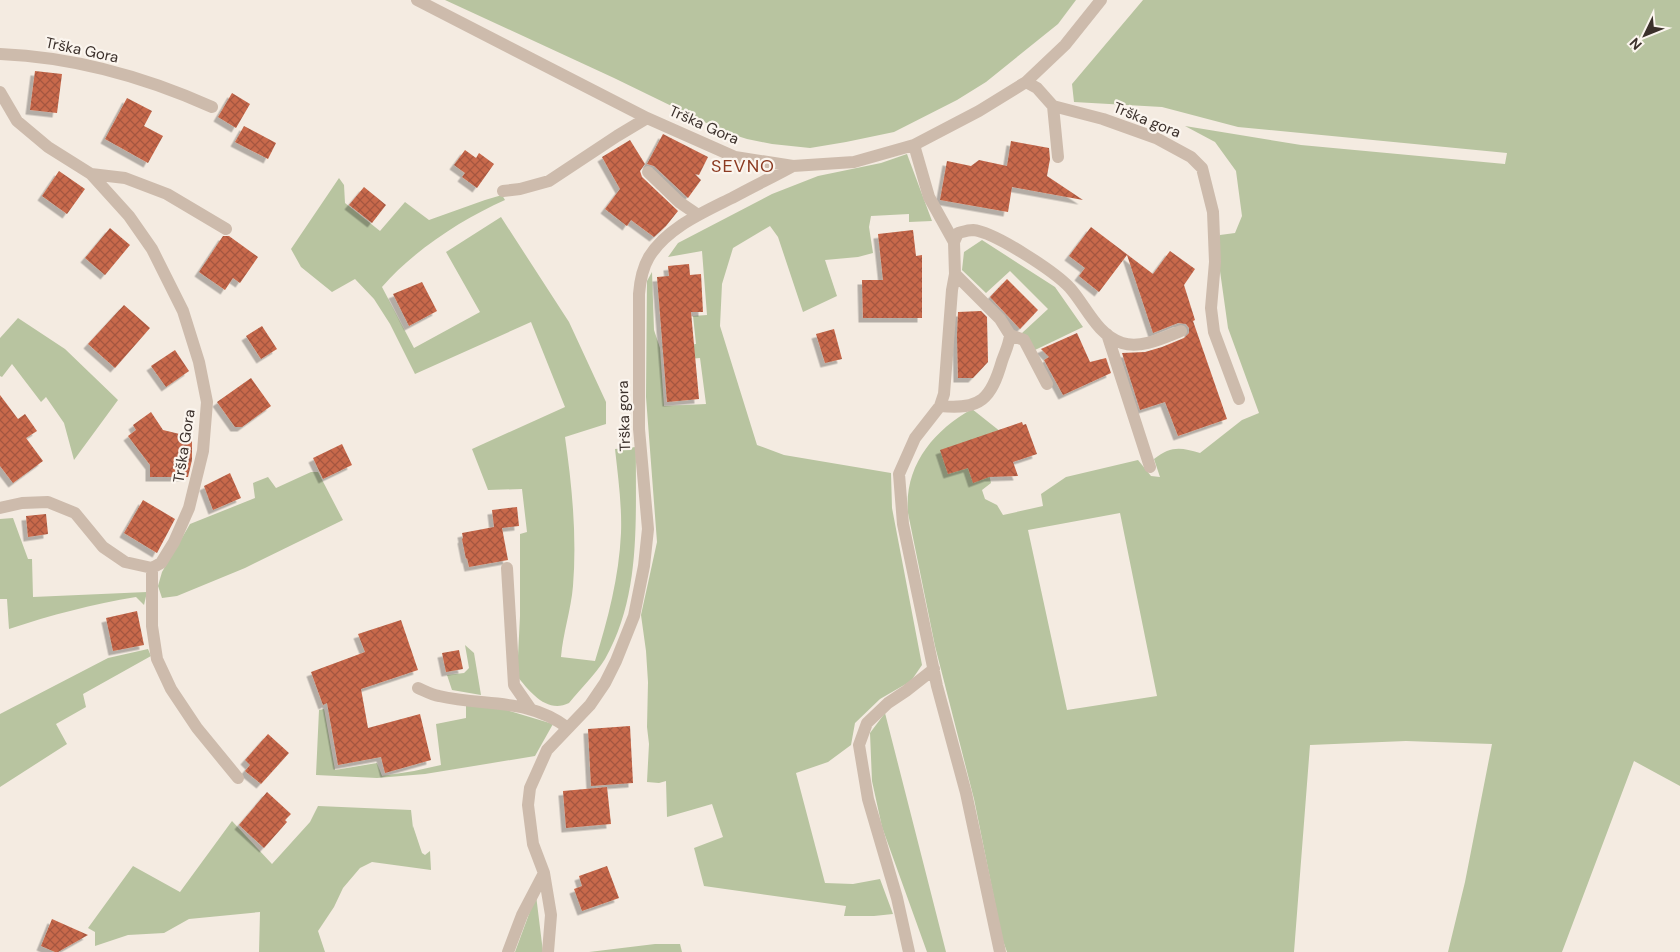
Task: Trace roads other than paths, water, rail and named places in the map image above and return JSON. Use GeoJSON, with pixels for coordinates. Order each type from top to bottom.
{"type":"FeatureCollection","features":[{"type":"Feature","properties":{"kind":"street","name":"Trška Gora"},"geometry":{"type":"LineString","coordinates":[[417,0],[648,118],[736,157],[793,166],[854,162],[914,145],[979,111],[1026,82],[1065,45],[1101,0]]}},
{"type":"Feature","properties":{"kind":"street","name":"Trška Gora"},"geometry":{"type":"LineString","coordinates":[[0,54],[64,60],[145,81],[212,107]]}},
{"type":"Feature","properties":{"kind":"street"},"geometry":{"type":"LineString","coordinates":[[1026,82],[1037,88],[1053,106],[1058,157]]}},
{"type":"Feature","properties":{"kind":"street","name":"Trška Gora"},"geometry":{"type":"LineString","coordinates":[[0,92],[17,121],[48,147],[91,174],[129,216],[152,250],[183,311],[199,362],[207,402],[202,451],[189,508],[174,542],[161,563],[152,568]]}},
{"type":"Feature","properties":{"kind":"street","name":"Trška gora"},"geometry":{"type":"LineString","coordinates":[[1053,106],[1103,119],[1156,138],[1190,157],[1202,168],[1213,212],[1215,262],[1211,308],[1214,332],[1239,399]]}},
{"type":"Feature","properties":{"kind":"street"},"geometry":{"type":"LineString","coordinates":[[503,191],[520,189],[549,181],[648,118]]}},
{"type":"Feature","properties":{"kind":"street"},"geometry":{"type":"LineString","coordinates":[[914,145],[929,197],[954,242]]}},
{"type":"Feature","properties":{"kind":"street","name":"Trška gora"},"geometry":{"type":"LineString","coordinates":[[548,952],[551,915],[544,873],[533,844],[528,805],[530,788],[547,750],[590,705],[616,660],[634,616],[644,566],[648,529],[639,429],[639,294],[641,274],[648,258],[671,232],[698,215],[793,166]]}},
{"type":"Feature","properties":{"kind":"street"},"geometry":{"type":"LineString","coordinates":[[648,172],[679,202],[698,215]]}},
{"type":"Feature","properties":{"kind":"street","name":"Trška Gora"},"geometry":{"type":"LineString","coordinates":[[91,174],[125,178],[167,194],[226,229]]}},
{"type":"Feature","properties":{"kind":"street"},"geometry":{"type":"LineString","coordinates":[[1000,952],[966,793],[934,669],[903,524],[899,474],[915,438],[940,406],[944,394],[952,290],[955,274],[954,242],[958,233],[972,230],[993,236],[1049,269],[1071,289],[1091,318],[1107,334],[1122,343],[1144,344],[1181,331]]}},
{"type":"Feature","properties":{"kind":"street"},"geometry":{"type":"LineString","coordinates":[[955,274],[1000,319],[1010,335],[1024,340],[1047,384]]}},
{"type":"Feature","properties":{"kind":"street"},"geometry":{"type":"LineString","coordinates":[[1107,334],[1150,466]]}},
{"type":"Feature","properties":{"kind":"street"},"geometry":{"type":"LineString","coordinates":[[940,406],[959,408],[981,402],[996,382],[1009,344],[1010,335]]}},
{"type":"Feature","properties":{"kind":"street"},"geometry":{"type":"LineString","coordinates":[[0,508],[22,503],[48,502],[75,512],[103,548],[125,562],[152,568],[152,626],[157,659],[171,688],[197,728],[238,778]]}},
{"type":"Feature","properties":{"kind":"street"},"geometry":{"type":"LineString","coordinates":[[507,568],[514,685],[530,708]]}},
{"type":"Feature","properties":{"kind":"street"},"geometry":{"type":"LineString","coordinates":[[909,952],[897,898],[868,799],[859,745],[867,723],[888,703],[934,669]]}},
{"type":"Feature","properties":{"kind":"street"},"geometry":{"type":"LineString","coordinates":[[418,688],[439,696],[530,708],[556,719],[568,728]]}},
{"type":"Feature","properties":{"kind":"street"},"geometry":{"type":"LineString","coordinates":[[508,952],[522,915],[544,873]]}},
{"type":"Feature","properties":{"kind":"district","name":"SEVNO"},"geometry":{"type":"Point","coordinates":[743,166]}}]}
